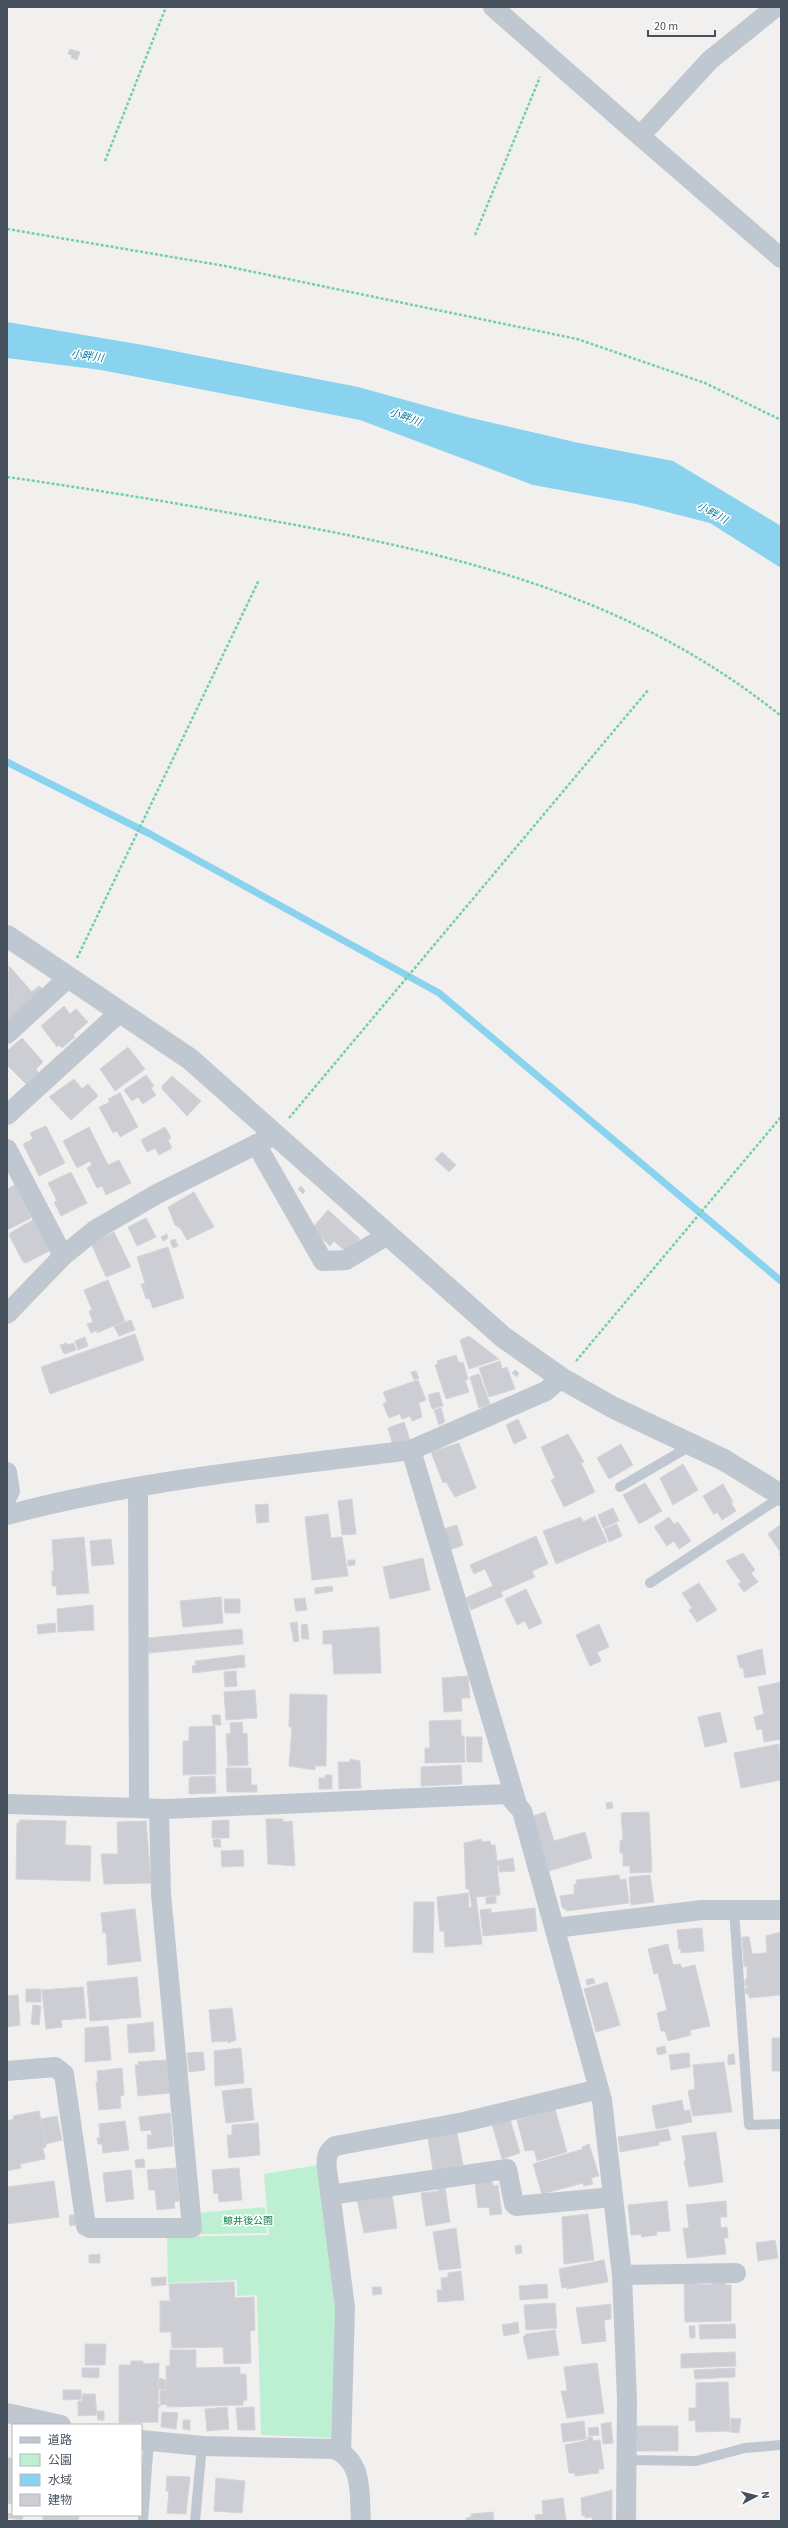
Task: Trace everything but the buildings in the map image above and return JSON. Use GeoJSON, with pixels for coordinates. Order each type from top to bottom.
{"type":"FeatureCollection","features":[{"type":"Feature","properties":{"kind":"street"},"geometry":{"type":"LineString","coordinates":[[493,7],[548,57],[781,258]]}},
{"type":"Feature","properties":{"kind":"street"},"geometry":{"type":"LineString","coordinates":[[640,136],[710,60],[776,7]]}},
{"type":"Feature","properties":{"kind":"street"},"geometry":{"type":"LineString","coordinates":[[7,936],[190,1059],[265,1140],[388,1235],[503,1337],[561,1378],[612,1407],[724,1460],[781,1496]]}},
{"type":"Feature","properties":{"kind":"street"},"geometry":{"type":"LineString","coordinates":[[7,1034],[68,978]]}},
{"type":"Feature","properties":{"kind":"street"},"geometry":{"type":"LineString","coordinates":[[7,1115],[120,1012]]}},
{"type":"Feature","properties":{"kind":"street"},"geometry":{"type":"LineString","coordinates":[[265,1140],[323,1261],[346,1260],[388,1235]]}},
{"type":"Feature","properties":{"kind":"street"},"geometry":{"type":"LineString","coordinates":[[7,1314],[63,1256],[102,1226],[157,1194],[265,1140]]}},
{"type":"Feature","properties":{"kind":"street"},"geometry":{"type":"LineString","coordinates":[[7,1149],[63,1256]]}},
{"type":"Feature","properties":{"kind":"street"},"geometry":{"type":"LineString","coordinates":[[7,1515],[68,1499],[410,1450],[546,1391],[561,1378]]}},
{"type":"Feature","properties":{"kind":"street"},"geometry":{"type":"LineString","coordinates":[[410,1450],[517,1804]]}},
{"type":"Feature","properties":{"kind":"street"},"geometry":{"type":"LineString","coordinates":[[7,1472],[10,1491],[7,1497]]}},
{"type":"Feature","properties":{"kind":"street"},"geometry":{"type":"LineString","coordinates":[[138,1488],[139,1808]]}},
{"type":"Feature","properties":{"kind":"street"},"geometry":{"type":"LineString","coordinates":[[7,1804],[159,1809],[507,1794],[517,1804],[522,1811],[600,2089],[614,2197],[622,2275],[627,2399],[626,2521]]}},
{"type":"Feature","properties":{"kind":"street"},"geometry":{"type":"LineString","coordinates":[[7,2071],[56,2067],[64,2074],[86,2226],[90,2228],[192,2228],[161,1894],[159,1809]]}},
{"type":"Feature","properties":{"kind":"street"},"geometry":{"type":"LineString","coordinates":[[555,1928],[702,1910],[781,1910]]}},
{"type":"Feature","properties":{"kind":"street"},"geometry":{"type":"LineString","coordinates":[[341,2452],[344,2307],[326,2157],[335,2146],[464,2122],[600,2089]]}},
{"type":"Feature","properties":{"kind":"street"},"geometry":{"type":"LineString","coordinates":[[330,2195],[507,2169],[514,2204],[516,2206],[614,2197]]}},
{"type":"Feature","properties":{"kind":"street"},"geometry":{"type":"LineString","coordinates":[[622,2275],[736,2273]]}},
{"type":"Feature","properties":{"kind":"street"},"geometry":{"type":"LineString","coordinates":[[7,2413],[56,2424]]}},
{"type":"Feature","properties":{"kind":"street"},"geometry":{"type":"LineString","coordinates":[[145,2441],[202,2446],[335,2449],[352,2460],[356,2469],[362,2521]]}},
{"type":"Feature","properties":{"kind":"lane"},"geometry":{"type":"LineString","coordinates":[[620,1487],[692,1445]]}},
{"type":"Feature","properties":{"kind":"lane"},"geometry":{"type":"LineString","coordinates":[[650,1583],[781,1496]]}},
{"type":"Feature","properties":{"kind":"lane"},"geometry":{"type":"LineString","coordinates":[[734,1910],[749,2125],[781,2124]]}},
{"type":"Feature","properties":{"kind":"lane"},"geometry":{"type":"LineString","coordinates":[[143,2521],[145,2441]]}},
{"type":"Feature","properties":{"kind":"lane"},"geometry":{"type":"LineString","coordinates":[[626,2460],[696,2461],[745,2448],[781,2445]]}},
{"type":"Feature","properties":{"kind":"lane"},"geometry":{"type":"LineString","coordinates":[[195,2521],[202,2446]]}},
{"type":"Feature","properties":{"kind":"path"},"geometry":{"type":"LineString","coordinates":[[106,162],[166,7]]}},
{"type":"Feature","properties":{"kind":"path"},"geometry":{"type":"LineString","coordinates":[[475,236],[548,57]]}},
{"type":"Feature","properties":{"kind":"path"},"geometry":{"type":"LineString","coordinates":[[7,228],[217,264],[577,339],[705,383],[781,420]]}},
{"type":"Feature","properties":{"kind":"path"},"geometry":{"type":"LineString","coordinates":[[7,476],[162,500],[356,536],[473,564],[564,593],[674,643],[717,668],[781,716]]}},
{"type":"Feature","properties":{"kind":"path"},"geometry":{"type":"LineString","coordinates":[[68,978],[259,580]]}},
{"type":"Feature","properties":{"kind":"path"},"geometry":{"type":"LineString","coordinates":[[265,1140],[649,688]]}},
{"type":"Feature","properties":{"kind":"path"},"geometry":{"type":"LineString","coordinates":[[561,1378],[781,1117]]}},
{"type":"Feature","properties":{"kind":"green space"},"geometry":{"type":"Polygon","coordinates":[[[318,2165],[337,2310],[335,2438],[261,2435],[257,2295],[237,2296],[237,2280],[168,2283],[167,2237],[269,2235],[264,2174],[318,2165]]]}},
{"type":"Feature","properties":{"kind":"green space","name":"鯨井後公園"},"geometry":{"type":"Polygon","coordinates":[[[265,2207],[267,2233],[200,2234],[197,2213],[265,2207]]]}},
{"type":"Feature","properties":{"kind":"water","name":"小畔川"},"geometry":{"type":"Polygon","coordinates":[[[7,322],[143,345],[358,387],[463,416],[579,443],[673,461],[781,526],[781,568],[710,523],[636,504],[533,485],[360,420],[101,370],[7,358],[7,322]]]}},
{"type":"Feature","properties":{"kind":"waterway"},"geometry":{"type":"LineString","coordinates":[[7,762],[150,834],[439,993],[781,1281]]}}]}
